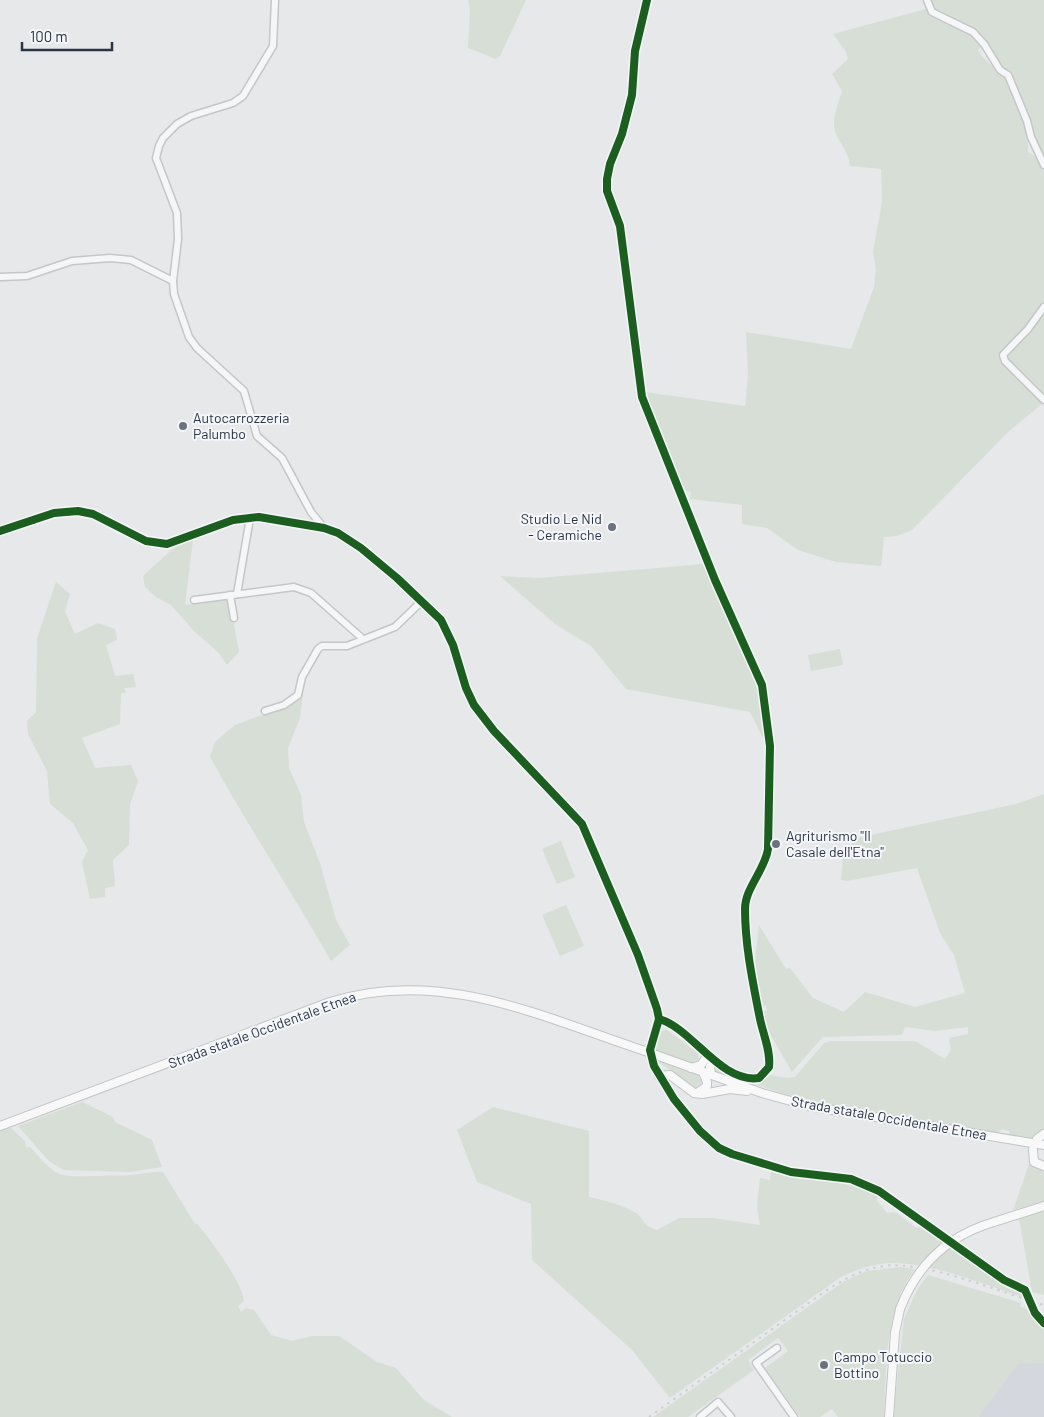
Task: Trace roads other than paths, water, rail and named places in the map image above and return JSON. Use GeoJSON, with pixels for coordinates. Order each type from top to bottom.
{"type":"FeatureCollection","features":[{"type":"Feature","properties":{"kind":"main road","name":"Strada statale Occidentale Etnea"},"geometry":{"type":"LineString","coordinates":[[0,1126],[330,1002],[377,991],[423,989],[472,995],[645,1051],[762,1093],[839,1112],[1039,1145]]}},
{"type":"Feature","properties":{"kind":"main road"},"geometry":{"type":"LineString","coordinates":[[691,1068],[701,1065],[711,1058]]}},
{"type":"Feature","properties":{"kind":"main road"},"geometry":{"type":"LineString","coordinates":[[711,1058],[711,1075]]}},
{"type":"Feature","properties":{"kind":"main road"},"geometry":{"type":"LineString","coordinates":[[694,1093],[701,1092],[707,1086],[708,1082],[702,1072]]}},
{"type":"Feature","properties":{"kind":"main road"},"geometry":{"type":"LineString","coordinates":[[659,1076],[670,1075],[694,1093],[702,1094],[730,1089],[762,1093]]}},
{"type":"Feature","properties":{"kind":"main road"},"geometry":{"type":"LineString","coordinates":[[1044,1134],[1034,1162],[1044,1166]]}},
{"type":"Feature","properties":{"kind":"main road"},"geometry":{"type":"LineString","coordinates":[[889,1417],[895,1333],[900,1309],[913,1281],[940,1250],[965,1233],[1044,1206]]}},
{"type":"Feature","properties":{"kind":"street"},"geometry":{"type":"LineString","coordinates":[[275,0],[273,46],[243,96],[224,106],[185,119],[168,132],[156,152],[158,164],[173,201],[178,224],[173,280],[176,303],[189,337],[197,348],[244,391],[257,436],[282,458],[311,512],[324,528]]}},
{"type":"Feature","properties":{"kind":"street"},"geometry":{"type":"LineString","coordinates":[[647,0],[635,51],[632,95],[622,134],[610,164],[607,185],[620,226],[640,392],[716,580],[760,677],[770,734],[768,849],[765,863],[747,898],[745,911],[752,980],[769,1054],[769,1067],[763,1076],[749,1078],[711,1058],[671,1026],[658,1019]]}},
{"type":"Feature","properties":{"kind":"street"},"geometry":{"type":"LineString","coordinates":[[927,0],[932,12],[973,32],[984,44],[1000,70],[1008,75],[1027,121],[1033,143],[1044,165]]}},
{"type":"Feature","properties":{"kind":"street"},"geometry":{"type":"LineString","coordinates":[[0,277],[27,276],[72,261],[110,258],[131,260],[173,280]]}},
{"type":"Feature","properties":{"kind":"street"},"geometry":{"type":"LineString","coordinates":[[1044,307],[1028,329],[1005,352],[1004,358],[1044,400]]}},
{"type":"Feature","properties":{"kind":"street"},"geometry":{"type":"LineString","coordinates":[[0,531],[54,513],[78,511],[93,514],[146,541],[166,544],[222,524],[250,518],[269,518],[324,528],[344,536],[361,548],[422,601],[446,628],[474,705],[494,731],[582,824],[638,955],[658,1019],[650,1050],[654,1066],[659,1076],[700,1131],[725,1152],[791,1172],[851,1179],[879,1191],[1004,1280],[1025,1290],[1036,1316],[1044,1323]]}},
{"type":"Feature","properties":{"kind":"street"},"geometry":{"type":"LineString","coordinates":[[234,618],[234,595],[250,518]]}},
{"type":"Feature","properties":{"kind":"street"},"geometry":{"type":"LineString","coordinates":[[194,600],[288,587],[307,590],[364,639]]}},
{"type":"Feature","properties":{"kind":"street"},"geometry":{"type":"LineString","coordinates":[[265,711],[284,705],[298,695],[302,676],[318,649],[322,646],[347,646],[395,627],[422,601]]}},
{"type":"Feature","properties":{"kind":"street"},"geometry":{"type":"LineString","coordinates":[[777,1348],[756,1363],[794,1417]]}},
{"type":"Feature","properties":{"kind":"street"},"geometry":{"type":"LineString","coordinates":[[700,1417],[718,1402],[731,1417]]}},
{"type":"Feature","properties":{"kind":"railway"},"geometry":{"type":"LineString","coordinates":[[649,1417],[824,1292],[860,1272],[884,1266],[900,1265],[920,1268],[963,1279],[1044,1305]]}},
{"type":"Feature","properties":{"kind":"place","name":"Autocarrozzeria Palumbo"},"geometry":{"type":"Point","coordinates":[183,426]}},
{"type":"Feature","properties":{"kind":"place","name":"Studio Le Nid - Ceramiche"},"geometry":{"type":"Point","coordinates":[612,527]}},
{"type":"Feature","properties":{"kind":"place","name":"Agriturismo \"Il Casale dell'Etna\""},"geometry":{"type":"Point","coordinates":[776,844]}},
{"type":"Feature","properties":{"kind":"place","name":"Campo Totuccio Bottino"},"geometry":{"type":"Point","coordinates":[824,1365]}}]}
